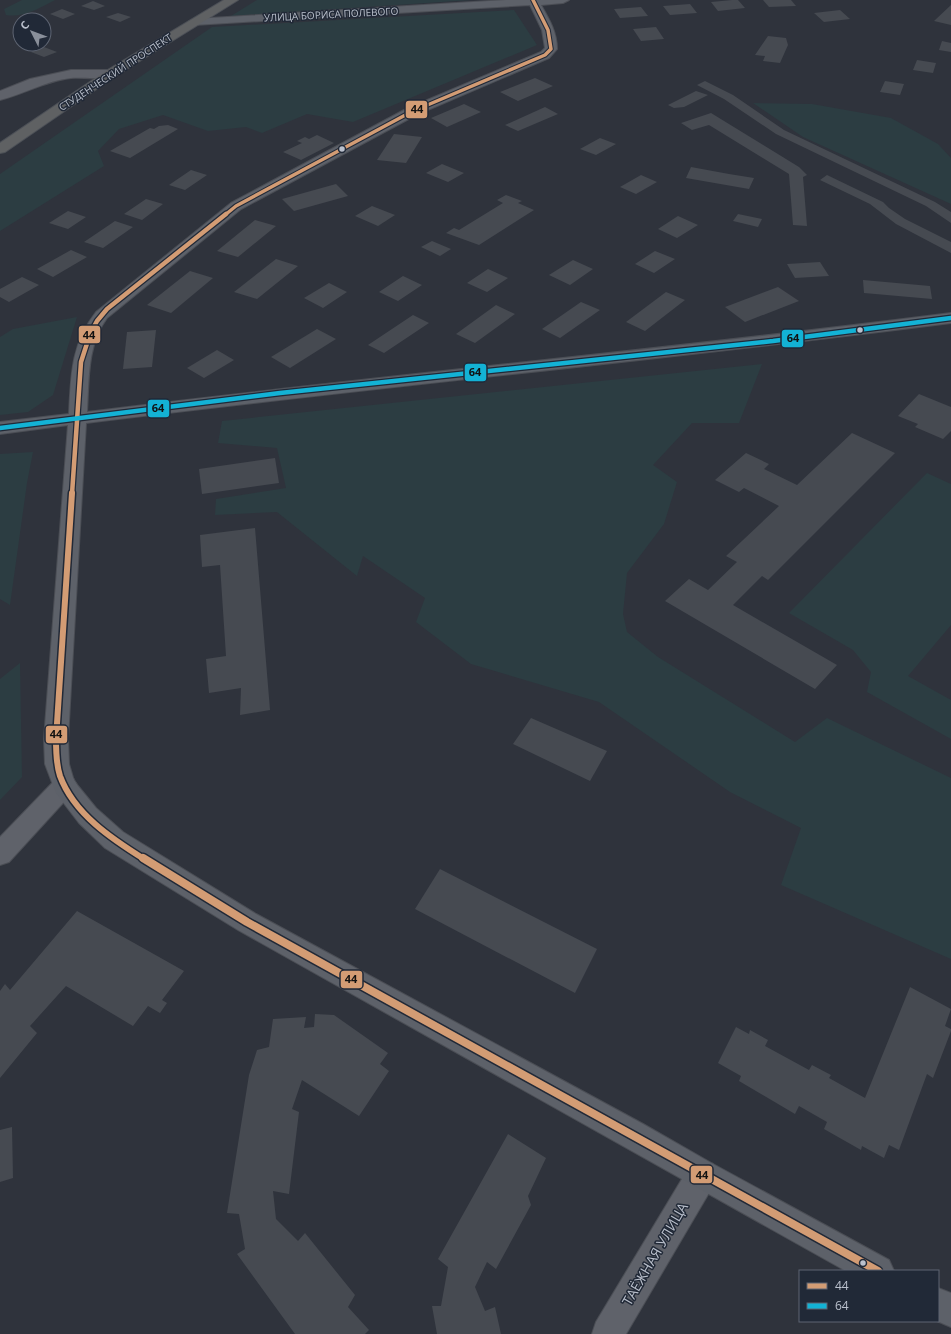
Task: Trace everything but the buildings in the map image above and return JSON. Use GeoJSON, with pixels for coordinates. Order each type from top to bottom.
{"type":"FeatureCollection","features":[{"type":"Feature","properties":{"kind":"highway","name":"СТУДЕНЧЕСКИЙ ПРОСПЕКТ"},"geometry":{"type":"LineString","coordinates":[[0,149],[110,74],[232,0]]}},
{"type":"Feature","properties":{"kind":"main road","name":"УЛИЦА БОРИСА ПОЛЕВОГО"},"geometry":{"type":"LineString","coordinates":[[194,22],[563,0]]}},
{"type":"Feature","properties":{"kind":"main road"},"geometry":{"type":"LineString","coordinates":[[534,1],[550,30],[552,37],[551,49],[545,55],[411,112],[236,206],[107,309],[96,320],[87,337],[81,362],[56,739],[57,765],[64,786],[75,801],[93,821],[114,840],[230,913],[633,1134],[702,1175],[876,1270]]}},
{"type":"Feature","properties":{"kind":"main road"},"geometry":{"type":"LineString","coordinates":[[0,428],[280,393],[765,342],[951,318]]}},
{"type":"Feature","properties":{"kind":"main road"},"geometry":{"type":"LineString","coordinates":[[939,1305],[951,1311]]}},
{"type":"Feature","properties":{"kind":"street"},"geometry":{"type":"LineString","coordinates":[[0,96],[34,82],[71,74],[110,74]]}},
{"type":"Feature","properties":{"kind":"street"},"geometry":{"type":"LineString","coordinates":[[0,854],[64,786]]}},
{"type":"Feature","properties":{"kind":"street","name":"ТАЁЖНАЯ УЛИЦА"},"geometry":{"type":"LineString","coordinates":[[608,1334],[702,1175]]}},
{"type":"Feature","properties":{"kind":"shaded area"},"geometry":{"type":"Polygon","coordinates":[[[22,0],[55,0],[30,12],[12,12],[12,16],[6,15],[4,9],[22,0]]]}},
{"type":"Feature","properties":{"kind":"shaded area"},"geometry":{"type":"Polygon","coordinates":[[[257,0],[471,0],[231,16],[257,0]]]}},
{"type":"Feature","properties":{"kind":"shaded area"},"geometry":{"type":"Polygon","coordinates":[[[514,10],[537,45],[353,122],[307,114],[262,133],[246,127],[208,131],[163,115],[119,129],[98,151],[104,166],[0,231],[0,174],[212,27],[514,10]]]}},
{"type":"Feature","properties":{"kind":"shaded area"},"geometry":{"type":"Polygon","coordinates":[[[753,103],[812,104],[891,118],[938,144],[951,158],[951,204],[803,137],[753,103]]]}},
{"type":"Feature","properties":{"kind":"shaded area"},"geometry":{"type":"Polygon","coordinates":[[[77,317],[53,395],[28,412],[0,415],[0,337],[13,329],[77,317]]]}},
{"type":"Feature","properties":{"kind":"shaded area"},"geometry":{"type":"Polygon","coordinates":[[[762,364],[739,423],[692,423],[653,465],[677,482],[664,524],[627,573],[623,614],[627,632],[658,657],[795,742],[827,718],[951,778],[951,959],[781,885],[801,828],[730,792],[599,702],[471,664],[416,622],[425,598],[363,556],[357,576],[277,512],[215,515],[216,499],[286,488],[277,448],[218,443],[222,421],[762,364]]]}},
{"type":"Feature","properties":{"kind":"shaded area"},"geometry":{"type":"Polygon","coordinates":[[[33,452],[27,483],[10,605],[0,599],[0,454],[33,452]]]}},
{"type":"Feature","properties":{"kind":"shaded area"},"geometry":{"type":"Polygon","coordinates":[[[927,473],[951,484],[951,625],[908,676],[951,700],[951,739],[867,692],[871,672],[853,650],[789,613],[927,473]]]}},
{"type":"Feature","properties":{"kind":"shaded area"},"geometry":{"type":"Polygon","coordinates":[[[20,663],[22,777],[0,800],[0,679],[20,663]]]}},
{"type":"Feature","properties":{"kind":"transit line","name":"44"},"geometry":{"type":"LineString","coordinates":[[533,0],[546,24],[550,36],[551,49],[545,55],[411,112],[236,206],[107,309],[93,327],[87,340],[81,362],[56,739],[57,764],[60,775],[71,797],[87,816],[114,840],[247,922],[633,1134],[702,1175],[876,1270]]}},
{"type":"Feature","properties":{"kind":"transit line","name":"64"},"geometry":{"type":"LineString","coordinates":[[0,428],[280,393],[773,341],[951,318]]}}]}
